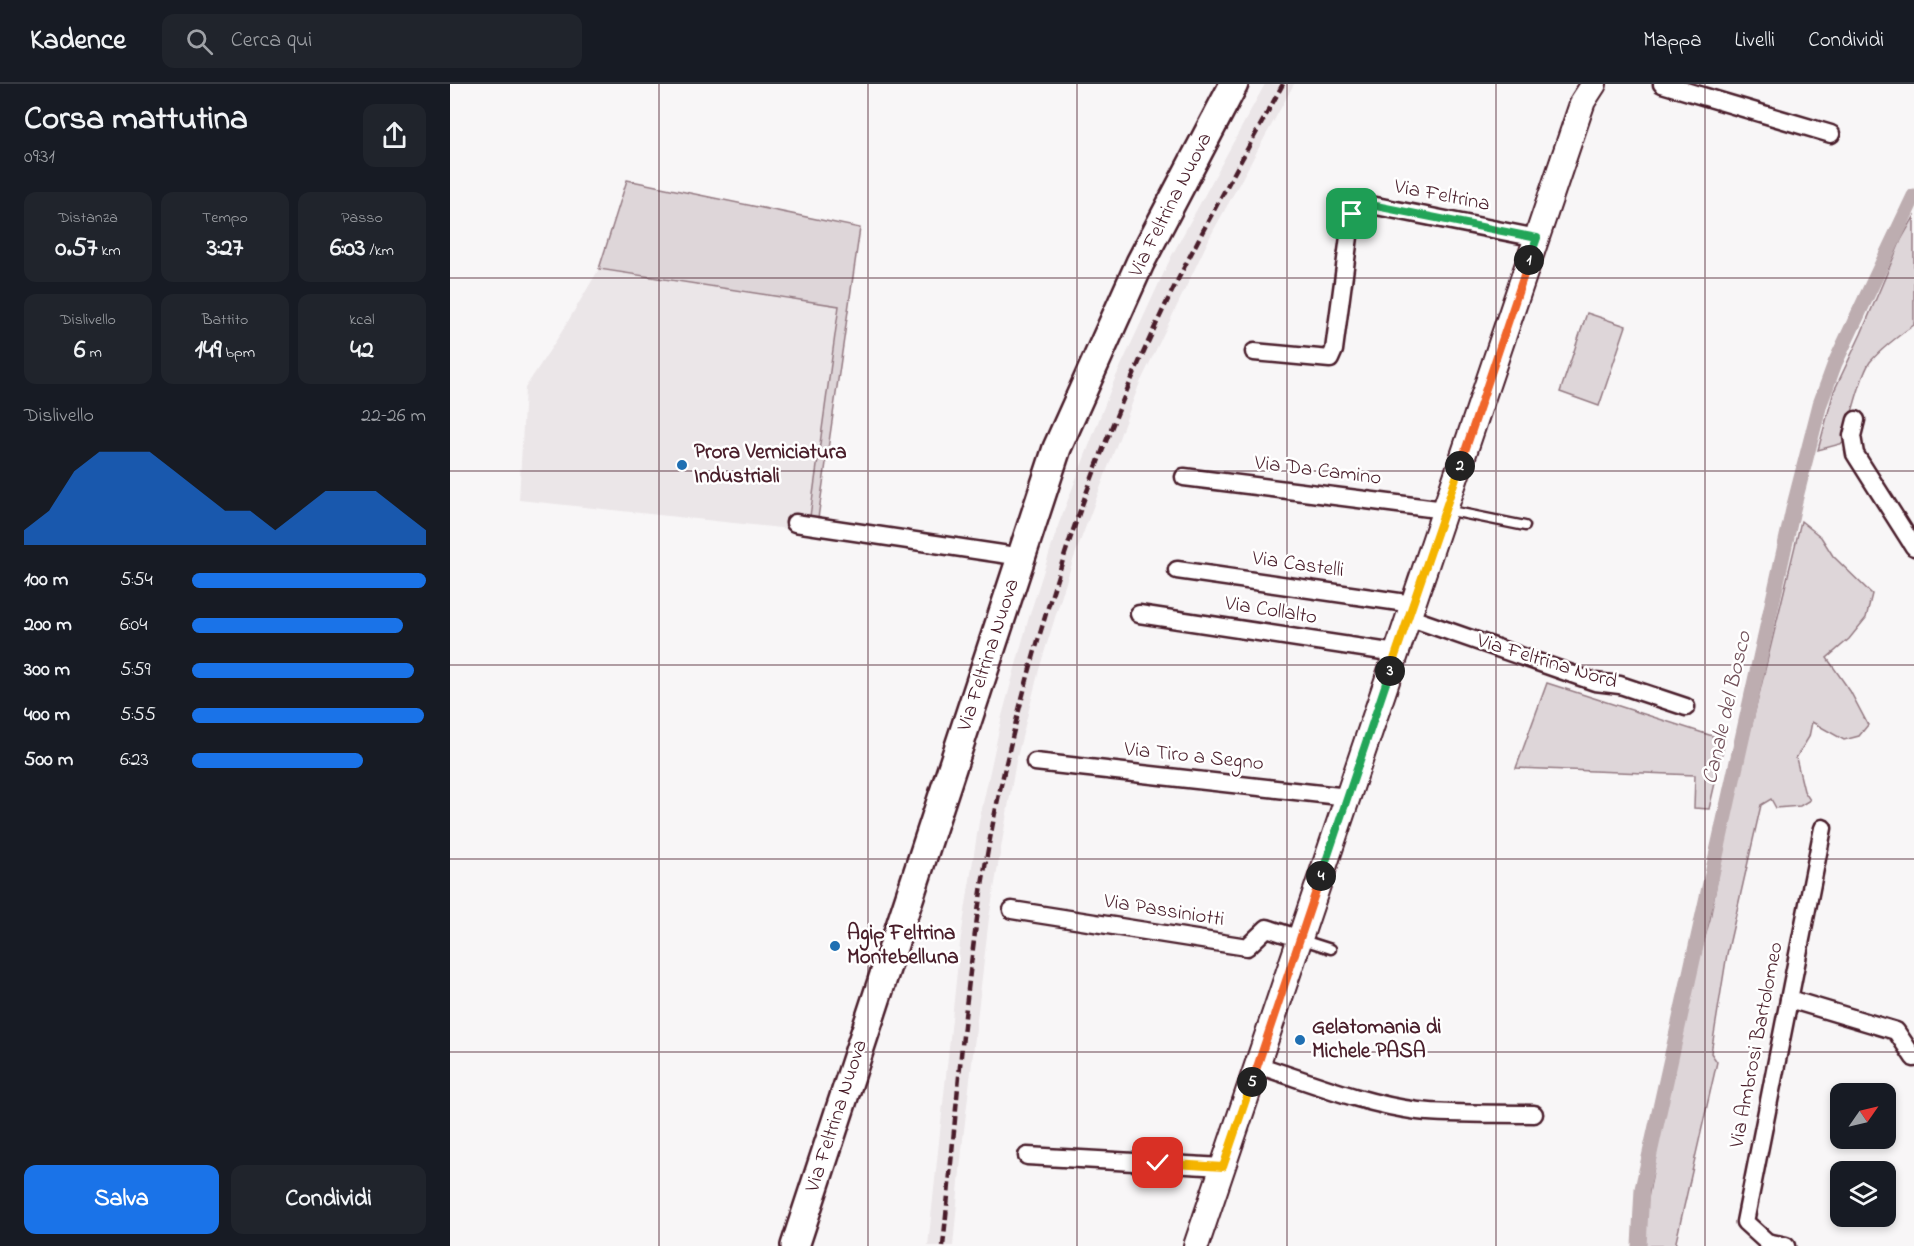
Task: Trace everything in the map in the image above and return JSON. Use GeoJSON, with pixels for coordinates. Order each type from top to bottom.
{"type":"FeatureCollection","features":[{"type":"Feature","properties":{"kind":"main road","name":"Via Feltrina Nuova"},"geometry":{"type":"LineString","coordinates":[[795,1246],[1057,448],[1140,263],[1234,84]]}},
{"type":"Feature","properties":{"kind":"main road"},"geometry":{"type":"LineString","coordinates":[[1196,1246],[1588,92]]}},
{"type":"Feature","properties":{"kind":"street"},"geometry":{"type":"LineString","coordinates":[[1662,84],[1831,134]]}},
{"type":"Feature","properties":{"kind":"street","name":"Via Feltrina"},"geometry":{"type":"LineString","coordinates":[[1254,352],[1330,360],[1334,350],[1352,214],[1356,206],[1366,204],[1537,238]]}},
{"type":"Feature","properties":{"kind":"street"},"geometry":{"type":"LineString","coordinates":[[1856,420],[1851,436],[1855,454],[1914,547]]}},
{"type":"Feature","properties":{"kind":"street","name":"Via Da Camino"},"geometry":{"type":"LineString","coordinates":[[1184,477],[1445,510]]}},
{"type":"Feature","properties":{"kind":"street"},"geometry":{"type":"LineString","coordinates":[[795,523],[1022,557]]}},
{"type":"Feature","properties":{"kind":"street","name":"Via Castelli"},"geometry":{"type":"LineString","coordinates":[[1177,570],[1411,610]]}},
{"type":"Feature","properties":{"kind":"street","name":"Via Feltrina Nord"},"geometry":{"type":"LineString","coordinates":[[1411,610],[1595,682],[1620,685],[1686,706]]}},
{"type":"Feature","properties":{"kind":"street","name":"Via Collalto"},"geometry":{"type":"LineString","coordinates":[[1139,614],[1396,653]]}},
{"type":"Feature","properties":{"kind":"street","name":"Via Tiro a Segno"},"geometry":{"type":"LineString","coordinates":[[1035,762],[1348,797]]}},
{"type":"Feature","properties":{"kind":"street","name":"Via Ambrosi Bartolomeo"},"geometry":{"type":"LineString","coordinates":[[1786,1246],[1767,1242],[1745,1222],[1823,828]]}},
{"type":"Feature","properties":{"kind":"street","name":"Via Passiniotti"},"geometry":{"type":"LineString","coordinates":[[1012,910],[1248,947],[1267,928],[1300,939]]}},
{"type":"Feature","properties":{"kind":"street"},"geometry":{"type":"LineString","coordinates":[[1789,999],[1896,1031],[1914,1058]]}},
{"type":"Feature","properties":{"kind":"street"},"geometry":{"type":"LineString","coordinates":[[1257,1065],[1380,1104],[1418,1111],[1534,1114]]}},
{"type":"Feature","properties":{"kind":"street"},"geometry":{"type":"LineString","coordinates":[[1027,1156],[1223,1167]]}},
{"type":"Feature","properties":{"kind":"lane"},"geometry":{"type":"LineString","coordinates":[[1445,510],[1525,526]]}},
{"type":"Feature","properties":{"kind":"lane"},"geometry":{"type":"LineString","coordinates":[[1300,939],[1330,949]]}},
{"type":"Feature","properties":{"kind":"shaded area"},"geometry":{"type":"Polygon","coordinates":[[[1265,84],[1294,84],[1211,235],[1139,385],[1072,563],[1040,666],[1016,761],[989,918],[953,1246],[928,1246],[960,943],[979,822],[1002,716],[1029,617],[1059,523],[1114,381],[1171,257],[1265,84]]]}},
{"type":"Feature","properties":{"kind":"shaded area"},"geometry":{"type":"Polygon","coordinates":[[[627,180],[860,228],[816,532],[808,531],[839,306],[599,269],[627,180]]]}},
{"type":"Feature","properties":{"kind":"shaded area"},"geometry":{"type":"Polygon","coordinates":[[[1914,217],[1914,325],[1880,351],[1870,362],[1859,389],[1844,443],[1818,450],[1834,391],[1901,240],[1914,217]]]}},
{"type":"Feature","properties":{"kind":"shaded area"},"geometry":{"type":"Polygon","coordinates":[[[599,269],[839,306],[808,531],[519,500],[525,388],[599,269]]]}},
{"type":"Feature","properties":{"kind":"shaded area"},"geometry":{"type":"Polygon","coordinates":[[[1587,313],[1626,326],[1599,406],[1560,392],[1587,313]]]}},
{"type":"Feature","properties":{"kind":"shaded area"},"geometry":{"type":"Polygon","coordinates":[[[1801,521],[1821,537],[1833,556],[1872,594],[1866,618],[1849,639],[1827,658],[1850,691],[1868,725],[1859,736],[1844,740],[1812,722],[1809,737],[1796,758],[1804,791],[1810,800],[1800,806],[1776,808],[1771,799],[1761,805],[1727,954],[1711,1053],[1717,1062],[1675,1246],[1642,1246],[1642,1230],[1670,1080],[1688,998],[1710,919],[1726,831],[1801,521]]]}},
{"type":"Feature","properties":{"kind":"shaded area"},"geometry":{"type":"Polygon","coordinates":[[[1547,683],[1725,740],[1709,809],[1694,808],[1695,775],[1516,768],[1547,683]]]}},
{"type":"Feature","properties":{"kind":"waterway","name":"Canale del Bosco"},"geometry":{"type":"LineString","coordinates":[[1639,1246],[1642,1189],[1794,505],[1820,404],[1835,363],[1914,196]]}},
{"type":"Feature","properties":{"kind":"railway"},"geometry":{"type":"LineString","coordinates":[[943,1246],[964,1028],[985,866],[1009,751],[1042,627],[1082,506],[1128,387],[1200,236],[1283,84]]}},
{"type":"Feature","properties":{"kind":"place","name":"Prora Verniciatura Industriali"},"geometry":{"type":"Point","coordinates":[682,465]}},
{"type":"Feature","properties":{"kind":"place","name":"Agip Feltrina Montebelluna"},"geometry":{"type":"Point","coordinates":[835,946]}},
{"type":"Feature","properties":{"kind":"place","name":"Gelatomania di Michele PASA"},"geometry":{"type":"Point","coordinates":[1300,1040]}},
{"type":"Feature","properties":{"kind":"route"},"geometry":{"type":"LineString","coordinates":[[1158,1163],[1223,1167],[1537,238],[1366,204],[1356,206],[1352,214]]}}]}
